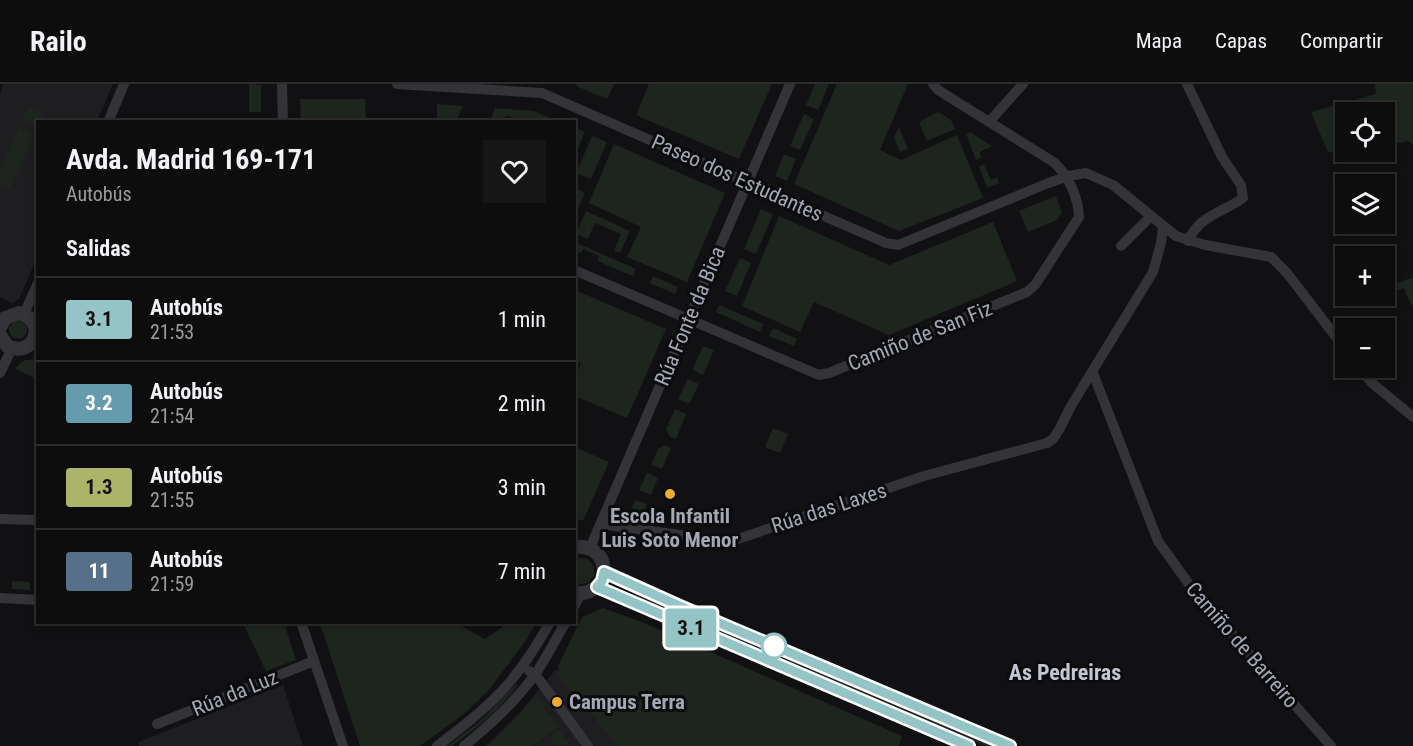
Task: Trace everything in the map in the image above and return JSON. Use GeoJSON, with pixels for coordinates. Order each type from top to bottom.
{"type":"FeatureCollection","features":[{"type":"Feature","properties":{"kind":"street"},"geometry":{"type":"LineString","coordinates":[[109,120],[124,84]]}},
{"type":"Feature","properties":{"kind":"street"},"geometry":{"type":"LineString","coordinates":[[282,84],[283,120]]}},
{"type":"Feature","properties":{"kind":"street","name":"Paseo dos Estudantes"},"geometry":{"type":"LineString","coordinates":[[397,84],[542,93],[886,243],[898,245],[1068,176]]}},
{"type":"Feature","properties":{"kind":"street","name":"Rúa Fonte da Bica"},"geometry":{"type":"LineString","coordinates":[[590,548],[790,84]]}},
{"type":"Feature","properties":{"kind":"street"},"geometry":{"type":"LineString","coordinates":[[933,84],[938,90],[1055,162],[1068,176],[1086,173],[1113,185],[1176,236],[1188,241],[1271,257],[1287,273],[1335,336]]}},
{"type":"Feature","properties":{"kind":"street"},"geometry":{"type":"LineString","coordinates":[[989,122],[1023,84]]}},
{"type":"Feature","properties":{"kind":"street"},"geometry":{"type":"LineString","coordinates":[[1187,84],[1222,157],[1241,186],[1243,198],[1199,223],[1188,241]]}},
{"type":"Feature","properties":{"kind":"street","name":"Camiño de San Fiz"},"geometry":{"type":"LineString","coordinates":[[576,271],[819,375],[829,373],[1027,292],[1035,285],[1079,217],[1078,205],[1068,176]]}},
{"type":"Feature","properties":{"kind":"street"},"geometry":{"type":"LineString","coordinates":[[1121,246],[1151,216]]}},
{"type":"Feature","properties":{"kind":"street"},"geometry":{"type":"LineString","coordinates":[[1093,373],[1153,272],[1163,227]]}},
{"type":"Feature","properties":{"kind":"street"},"geometry":{"type":"LineString","coordinates":[[21,318],[36,287]]}},
{"type":"Feature","properties":{"kind":"street"},"geometry":{"type":"LineString","coordinates":[[0,327],[2,322],[21,318]]}},
{"type":"Feature","properties":{"kind":"street"},"geometry":{"type":"LineString","coordinates":[[0,335],[3,343],[12,348],[21,349],[34,346],[35,334],[21,318]]}},
{"type":"Feature","properties":{"kind":"street"},"geometry":{"type":"LineString","coordinates":[[0,373],[12,348]]}},
{"type":"Feature","properties":{"kind":"street","name":"Rúa das Laxes"},"geometry":{"type":"LineString","coordinates":[[601,524],[729,542],[913,480],[1036,447],[1053,439],[1093,373]]}},
{"type":"Feature","properties":{"kind":"street","name":"Camiño de Barreiro"},"geometry":{"type":"LineString","coordinates":[[1093,373],[1110,420],[1146,504],[1158,540],[1194,591],[1331,746]]}},
{"type":"Feature","properties":{"kind":"street"},"geometry":{"type":"LineString","coordinates":[[1368,378],[1413,417]]}},
{"type":"Feature","properties":{"kind":"street"},"geometry":{"type":"LineString","coordinates":[[0,519],[36,520]]}},
{"type":"Feature","properties":{"kind":"street"},"geometry":{"type":"LineString","coordinates":[[576,547],[590,548],[598,553],[603,562],[604,572],[602,581],[597,587],[578,593]]}},
{"type":"Feature","properties":{"kind":"street"},"geometry":{"type":"LineString","coordinates":[[604,572],[1010,746]]}},
{"type":"Feature","properties":{"kind":"street"},"geometry":{"type":"LineString","coordinates":[[597,587],[969,746]]}},
{"type":"Feature","properties":{"kind":"street"},"geometry":{"type":"LineString","coordinates":[[0,598],[36,600]]}},
{"type":"Feature","properties":{"kind":"street"},"geometry":{"type":"LineString","coordinates":[[302,624],[343,746]]}},
{"type":"Feature","properties":{"kind":"street"},"geometry":{"type":"LineString","coordinates":[[437,746],[481,714],[509,686],[523,668],[549,624]]}},
{"type":"Feature","properties":{"kind":"street"},"geometry":{"type":"LineString","coordinates":[[464,746],[503,713],[535,674],[565,624]]}},
{"type":"Feature","properties":{"kind":"street","name":"Rúa da Luz"},"geometry":{"type":"LineString","coordinates":[[157,724],[314,661]]}},
{"type":"Feature","properties":{"kind":"street"},"geometry":{"type":"LineString","coordinates":[[523,668],[535,674],[588,746]]}},
{"type":"Feature","properties":{"kind":"shaded area"},"geometry":{"type":"Polygon","coordinates":[[[4,84],[113,84],[97,120],[36,120],[36,259],[19,299],[12,303],[0,297],[0,94],[4,84]]]}},
{"type":"Feature","properties":{"kind":"shaded area"},"geometry":{"type":"Polygon","coordinates":[[[249,84],[261,85],[261,112],[249,112],[249,84]]]}},
{"type":"Feature","properties":{"kind":"shaded area"},"geometry":{"type":"Polygon","coordinates":[[[577,84],[614,84],[607,99],[576,86],[577,84]]]}},
{"type":"Feature","properties":{"kind":"shaded area"},"geometry":{"type":"Polygon","coordinates":[[[649,84],[772,84],[739,159],[636,115],[649,84]]]}},
{"type":"Feature","properties":{"kind":"shaded area"},"geometry":{"type":"Polygon","coordinates":[[[815,84],[829,84],[818,110],[806,105],[815,84]]]}},
{"type":"Feature","properties":{"kind":"shaded area"},"geometry":{"type":"Polygon","coordinates":[[[837,84],[908,84],[880,150],[901,160],[957,135],[983,198],[899,231],[794,184],[837,84]]]}},
{"type":"Feature","properties":{"kind":"shaded area"},"geometry":{"type":"Polygon","coordinates":[[[1375,84],[1413,84],[1413,144],[1408,141],[1395,144],[1395,102],[1347,102],[1376,94],[1375,84]]]}},
{"type":"Feature","properties":{"kind":"shaded area"},"geometry":{"type":"Polygon","coordinates":[[[300,99],[365,99],[366,120],[301,120],[300,99]]]}},
{"type":"Feature","properties":{"kind":"shaded area"},"geometry":{"type":"Polygon","coordinates":[[[437,104],[463,106],[456,120],[437,120],[437,104]]]}},
{"type":"Feature","properties":{"kind":"shaded area"},"geometry":{"type":"Polygon","coordinates":[[[1335,105],[1335,151],[1328,152],[1311,112],[1335,105]]]}},
{"type":"Feature","properties":{"kind":"shaded area"},"geometry":{"type":"Polygon","coordinates":[[[28,107],[43,114],[40,120],[36,120],[36,128],[22,121],[28,107]]]}},
{"type":"Feature","properties":{"kind":"shaded area"},"geometry":{"type":"Polygon","coordinates":[[[495,108],[534,111],[550,118],[549,120],[519,120],[506,115],[504,120],[490,120],[495,108]]]}},
{"type":"Feature","properties":{"kind":"shaded area"},"geometry":{"type":"Polygon","coordinates":[[[938,112],[951,120],[955,129],[927,141],[919,122],[938,112]]]}},
{"type":"Feature","properties":{"kind":"shaded area"},"geometry":{"type":"Polygon","coordinates":[[[804,114],[814,119],[800,150],[790,146],[804,114]]]}},
{"type":"Feature","properties":{"kind":"shaded area"},"geometry":{"type":"Polygon","coordinates":[[[19,127],[34,134],[10,188],[0,184],[0,171],[19,127]]]}},
{"type":"Feature","properties":{"kind":"shaded area"},"geometry":{"type":"Polygon","coordinates":[[[899,127],[908,149],[900,152],[894,138],[899,127]]]}},
{"type":"Feature","properties":{"kind":"shaded area"},"geometry":{"type":"Polygon","coordinates":[[[576,128],[585,132],[576,153],[576,128]]]}},
{"type":"Feature","properties":{"kind":"shaded area"},"geometry":{"type":"Polygon","coordinates":[[[970,132],[992,146],[980,152],[981,158],[976,160],[966,134],[970,132]]]}},
{"type":"Feature","properties":{"kind":"shaded area"},"geometry":{"type":"Polygon","coordinates":[[[592,136],[607,142],[591,179],[576,173],[592,136]]]}},
{"type":"Feature","properties":{"kind":"shaded area"},"geometry":{"type":"Polygon","coordinates":[[[614,144],[725,193],[687,282],[627,257],[641,227],[589,203],[614,144]]]}},
{"type":"Feature","properties":{"kind":"shaded area"},"geometry":{"type":"Polygon","coordinates":[[[784,154],[796,159],[787,181],[775,176],[784,154]]]}},
{"type":"Feature","properties":{"kind":"shaded area"},"geometry":{"type":"Polygon","coordinates":[[[984,164],[991,180],[997,177],[999,183],[987,188],[979,166],[984,164]]]}},
{"type":"Feature","properties":{"kind":"shaded area"},"geometry":{"type":"Polygon","coordinates":[[[576,188],[585,193],[576,214],[576,188]]]}},
{"type":"Feature","properties":{"kind":"shaded area"},"geometry":{"type":"Polygon","coordinates":[[[1056,196],[1062,213],[1057,220],[1028,232],[1019,211],[1056,196]]]}},
{"type":"Feature","properties":{"kind":"shaded area"},"geometry":{"type":"Polygon","coordinates":[[[761,209],[773,214],[756,254],[744,249],[761,209]]]}},
{"type":"Feature","properties":{"kind":"shaded area"},"geometry":{"type":"Polygon","coordinates":[[[586,211],[630,231],[620,253],[614,251],[621,234],[595,223],[588,239],[576,234],[586,211]]]}},
{"type":"Feature","properties":{"kind":"shaded area"},"geometry":{"type":"Polygon","coordinates":[[[779,216],[889,265],[993,222],[1017,281],[889,335],[814,302],[800,332],[742,306],[779,216]]]}},
{"type":"Feature","properties":{"kind":"shaded area"},"geometry":{"type":"Polygon","coordinates":[[[576,243],[636,269],[633,276],[597,261],[599,256],[583,249],[581,253],[576,250],[576,243]]]}},
{"type":"Feature","properties":{"kind":"shaded area"},"geometry":{"type":"Polygon","coordinates":[[[740,258],[751,263],[737,296],[725,291],[740,258]]]}},
{"type":"Feature","properties":{"kind":"shaded area"},"geometry":{"type":"Polygon","coordinates":[[[653,276],[678,287],[675,294],[650,283],[653,276]]]}},
{"type":"Feature","properties":{"kind":"shaded area"},"geometry":{"type":"Polygon","coordinates":[[[1413,277],[1413,309],[1404,288],[1395,291],[1395,285],[1413,277]]]}},
{"type":"Feature","properties":{"kind":"shaded area"},"geometry":{"type":"Polygon","coordinates":[[[576,290],[666,329],[627,418],[576,396],[576,376],[581,363],[576,360],[576,290]]]}},
{"type":"Feature","properties":{"kind":"shaded area"},"geometry":{"type":"Polygon","coordinates":[[[719,305],[763,324],[760,332],[716,312],[719,305]]]}},
{"type":"Feature","properties":{"kind":"shaded area"},"geometry":{"type":"Polygon","coordinates":[[[18,321],[24,324],[27,330],[24,336],[18,339],[12,336],[9,330],[12,324],[18,321]]]}},
{"type":"Feature","properties":{"kind":"shaded area"},"geometry":{"type":"Polygon","coordinates":[[[773,328],[797,339],[794,346],[769,336],[773,328]]]}},
{"type":"Feature","properties":{"kind":"shaded area"},"geometry":{"type":"Polygon","coordinates":[[[703,346],[714,350],[703,375],[692,370],[703,346]]]}},
{"type":"Feature","properties":{"kind":"shaded area"},"geometry":{"type":"Polygon","coordinates":[[[36,360],[36,379],[15,369],[22,361],[36,360]]]}},
{"type":"Feature","properties":{"kind":"shaded area"},"geometry":{"type":"Polygon","coordinates":[[[688,379],[699,384],[689,404],[678,399],[688,379]]]}},
{"type":"Feature","properties":{"kind":"shaded area"},"geometry":{"type":"Polygon","coordinates":[[[675,409],[686,414],[676,439],[669,436],[666,429],[675,409]]]}},
{"type":"Feature","properties":{"kind":"shaded area"},"geometry":{"type":"Polygon","coordinates":[[[773,428],[788,434],[780,453],[765,447],[773,428]]]}},
{"type":"Feature","properties":{"kind":"shaded area"},"geometry":{"type":"Polygon","coordinates":[[[665,445],[671,448],[662,469],[651,465],[658,449],[665,445]]]}},
{"type":"Feature","properties":{"kind":"shaded area"},"geometry":{"type":"Polygon","coordinates":[[[576,447],[609,462],[583,521],[576,518],[576,447]]]}},
{"type":"Feature","properties":{"kind":"shaded area"},"geometry":{"type":"Polygon","coordinates":[[[647,473],[658,478],[651,495],[639,490],[647,473]]]}},
{"type":"Feature","properties":{"kind":"shaded area"},"geometry":{"type":"Polygon","coordinates":[[[635,500],[647,504],[638,525],[627,520],[635,500]]]}},
{"type":"Feature","properties":{"kind":"shaded area"},"geometry":{"type":"Polygon","coordinates":[[[576,559],[588,559],[594,567],[594,576],[587,583],[576,584],[576,559]]]}},
{"type":"Feature","properties":{"kind":"shaded area"},"geometry":{"type":"Polygon","coordinates":[[[12,581],[30,582],[30,590],[12,589],[12,581]]]}},
{"type":"Feature","properties":{"kind":"shaded area"},"geometry":{"type":"Polygon","coordinates":[[[633,592],[801,663],[799,667],[632,595],[633,592]]]}},
{"type":"Feature","properties":{"kind":"shaded area"},"geometry":{"type":"Polygon","coordinates":[[[603,608],[644,623],[902,736],[899,746],[618,746],[559,677],[558,666],[582,617],[603,608]]]}},
{"type":"Feature","properties":{"kind":"shaded area"},"geometry":{"type":"Polygon","coordinates":[[[243,624],[284,624],[296,660],[266,671],[243,624]]]}},
{"type":"Feature","properties":{"kind":"shaded area"},"geometry":{"type":"Polygon","coordinates":[[[320,624],[458,624],[485,639],[507,624],[535,624],[488,691],[465,713],[420,746],[360,746],[320,624]]]}},
{"type":"Feature","properties":{"kind":"shaded area"},"geometry":{"type":"Polygon","coordinates":[[[809,667],[996,746],[985,746],[808,670],[809,667]]]}},
{"type":"Feature","properties":{"kind":"shaded area","name":"Campus Terra"},"geometry":{"type":"Polygon","coordinates":[[[556,669],[623,746],[486,746],[523,709],[556,669]]]}},
{"type":"Feature","properties":{"kind":"shaded area"},"geometry":{"type":"Polygon","coordinates":[[[516,684],[518,685],[511,694],[487,719],[452,746],[447,746],[480,721],[516,684]]]}},
{"type":"Feature","properties":{"kind":"shaded area"},"geometry":{"type":"Polygon","coordinates":[[[283,685],[303,746],[139,746],[138,742],[283,685]]]}},
{"type":"Feature","properties":{"kind":"shaded area"},"geometry":{"type":"Polygon","coordinates":[[[536,695],[558,727],[532,746],[486,746],[503,732],[536,695]]]}},
{"type":"Feature","properties":{"kind":"shaded area"},"geometry":{"type":"Polygon","coordinates":[[[560,730],[569,744],[556,746],[550,737],[560,730]]]}},
{"type":"Feature","properties":{"kind":"bus line","name":"3.1"},"geometry":{"type":"LineString","coordinates":[[969,746],[597,587],[602,581],[604,572],[1010,746]]}},
{"type":"Feature","properties":{"kind":"place","name":"Escola Infantil Luis Soto Menor"},"geometry":{"type":"Point","coordinates":[670,494]}},
{"type":"Feature","properties":{"kind":"place","name":"Campus Terra"},"geometry":{"type":"Point","coordinates":[557,702]}},
{"type":"Feature","properties":{"kind":"district","name":"As Pedreiras"},"geometry":{"type":"Point","coordinates":[1065,672]}}]}
